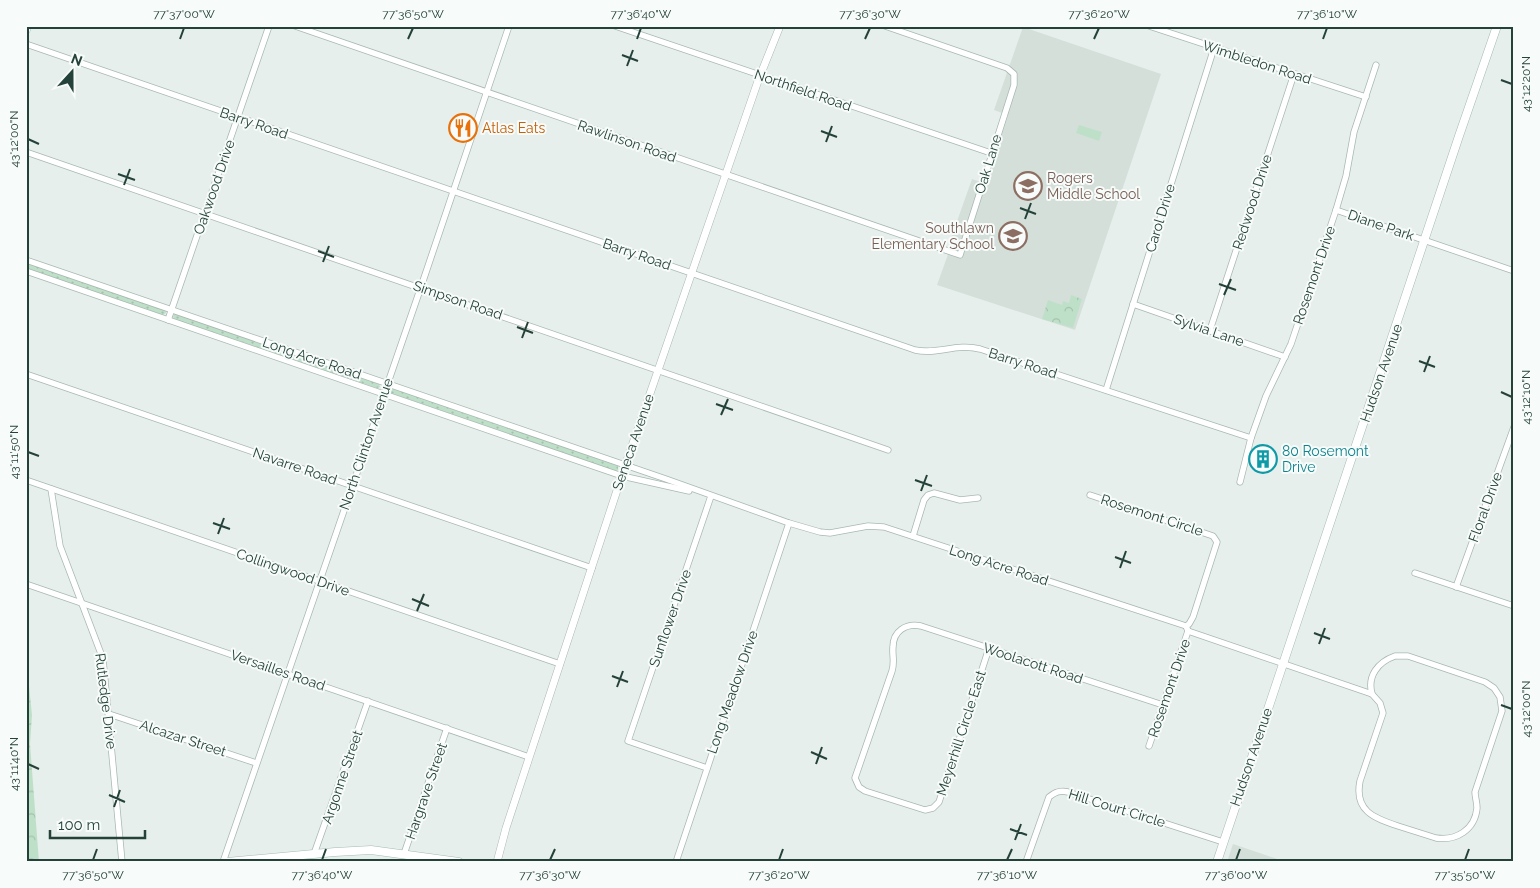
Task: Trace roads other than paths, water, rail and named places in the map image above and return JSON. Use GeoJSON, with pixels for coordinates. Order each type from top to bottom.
{"type":"FeatureCollection","features":[{"type":"Feature","properties":{"kind":"main road","name":"Hudson Avenue"},"geometry":{"type":"LineString","coordinates":[[1216,862],[1459,136],[1498,26]]}},
{"type":"Feature","properties":{"kind":"main road"},"geometry":{"type":"LineString","coordinates":[[227,862],[371,850],[459,862]]}},
{"type":"Feature","properties":{"kind":"street","name":"Oakwood Drive"},"geometry":{"type":"LineString","coordinates":[[168,320],[269,26]]}},
{"type":"Feature","properties":{"kind":"street","name":"Rawlinson Road"},"geometry":{"type":"LineString","coordinates":[[295,26],[960,255]]}},
{"type":"Feature","properties":{"kind":"street","name":"Northfield Road"},"geometry":{"type":"LineString","coordinates":[[615,26],[991,154]]}},
{"type":"Feature","properties":{"kind":"street","name":"Seneca Avenue"},"geometry":{"type":"LineString","coordinates":[[497,862],[623,471],[760,76],[780,26]]}},
{"type":"Feature","properties":{"kind":"street","name":"Oak Lane"},"geometry":{"type":"LineString","coordinates":[[885,26],[1007,68],[1014,74],[1014,85],[960,255]]}},
{"type":"Feature","properties":{"kind":"street","name":"Wimbledon Road"},"geometry":{"type":"LineString","coordinates":[[1149,26],[1366,97]]}},
{"type":"Feature","properties":{"kind":"street","name":"North Clinton Avenue"},"geometry":{"type":"LineString","coordinates":[[223,862],[421,287],[506,27]]}},
{"type":"Feature","properties":{"kind":"street","name":"Barry Road"},"geometry":{"type":"LineString","coordinates":[[26,44],[917,351],[928,352],[954,347],[974,347],[1251,438]]}},
{"type":"Feature","properties":{"kind":"street","name":"Carol Drive"},"geometry":{"type":"LineString","coordinates":[[1106,390],[1214,48]]}},
{"type":"Feature","properties":{"kind":"street","name":"Rosemont Drive"},"geometry":{"type":"LineString","coordinates":[[1240,482],[1251,438],[1266,396],[1285,357],[1336,210],[1346,176],[1354,132],[1376,65]]}},
{"type":"Feature","properties":{"kind":"street","name":"Redwood Drive"},"geometry":{"type":"LineString","coordinates":[[1210,330],[1294,74]]}},
{"type":"Feature","properties":{"kind":"street","name":"Simpson Road"},"geometry":{"type":"LineString","coordinates":[[26,152],[888,450]]}},
{"type":"Feature","properties":{"kind":"street","name":"Diane Park"},"geometry":{"type":"LineString","coordinates":[[1336,210],[1514,271]]}},
{"type":"Feature","properties":{"kind":"street","name":"Long Acre Road"},"geometry":{"type":"LineString","coordinates":[[26,260],[387,384],[623,471],[711,496]]}},
{"type":"Feature","properties":{"kind":"street","name":"Long Acre Road"},"geometry":{"type":"LineString","coordinates":[[26,272],[383,394],[623,471],[711,496],[789,523],[830,533],[876,526],[913,536],[1187,628],[1282,664],[1372,694]]}},
{"type":"Feature","properties":{"kind":"street","name":"Sylvia Lane"},"geometry":{"type":"LineString","coordinates":[[1133,304],[1285,357]]}},
{"type":"Feature","properties":{"kind":"street","name":"Navarre Road"},"geometry":{"type":"LineString","coordinates":[[26,374],[592,568]]}},
{"type":"Feature","properties":{"kind":"street","name":"Floral Drive"},"geometry":{"type":"LineString","coordinates":[[1456,587],[1514,427]]}},
{"type":"Feature","properties":{"kind":"street","name":"Collingwood Drive"},"geometry":{"type":"LineString","coordinates":[[26,480],[560,664]]}},
{"type":"Feature","properties":{"kind":"street","name":"Rutledge Drive"},"geometry":{"type":"LineString","coordinates":[[51,489],[60,546],[104,659],[122,862]]}},
{"type":"Feature","properties":{"kind":"street"},"geometry":{"type":"LineString","coordinates":[[913,536],[924,500],[928,495],[934,493],[960,500],[978,498]]}},
{"type":"Feature","properties":{"kind":"street","name":"Rosemont Circle"},"geometry":{"type":"LineString","coordinates":[[1090,495],[1213,536]]}},
{"type":"Feature","properties":{"kind":"street","name":"Sunflower Drive"},"geometry":{"type":"LineString","coordinates":[[706,768],[628,741],[711,496]]}},
{"type":"Feature","properties":{"kind":"street","name":"Long Meadow Drive"},"geometry":{"type":"LineString","coordinates":[[676,862],[789,523]]}},
{"type":"Feature","properties":{"kind":"street","name":"Rosemont Drive"},"geometry":{"type":"LineString","coordinates":[[1149,746],[1217,542],[1213,536]]}},
{"type":"Feature","properties":{"kind":"street"},"geometry":{"type":"LineString","coordinates":[[1415,573],[1514,606]]}},
{"type":"Feature","properties":{"kind":"street","name":"Versailles Road"},"geometry":{"type":"LineString","coordinates":[[26,584],[530,757]]}},
{"type":"Feature","properties":{"kind":"street","name":"Woolacott Road"},"geometry":{"type":"LineString","coordinates":[[925,810],[865,791],[859,787],[855,778],[892,671],[894,640],[902,628],[911,624],[1163,705]]}},
{"type":"Feature","properties":{"kind":"street","name":"Meyerhill Circle East"},"geometry":{"type":"LineString","coordinates":[[925,810],[933,808],[939,802],[989,648]]}},
{"type":"Feature","properties":{"kind":"street"},"geometry":{"type":"LineString","coordinates":[[1408,656],[1485,682],[1494,688],[1500,697],[1502,706],[1501,716],[1476,792],[1476,814],[1471,825],[1458,836],[1448,839],[1436,838],[1386,822],[1373,817],[1362,805],[1359,795],[1360,781],[1383,713],[1380,703],[1372,694],[1371,679],[1378,666],[1389,658],[1408,656]]}},
{"type":"Feature","properties":{"kind":"street","name":"Argonne Street"},"geometry":{"type":"LineString","coordinates":[[314,854],[368,701]]}},
{"type":"Feature","properties":{"kind":"street","name":"Alcazar Street"},"geometry":{"type":"LineString","coordinates":[[109,714],[256,763]]}},
{"type":"Feature","properties":{"kind":"street","name":"Hargrave Street"},"geometry":{"type":"LineString","coordinates":[[404,854],[447,728]]}},
{"type":"Feature","properties":{"kind":"street","name":"Hill Court Circle"},"geometry":{"type":"LineString","coordinates":[[1026,862],[1049,797],[1062,791],[1223,842]]}},
{"type":"Feature","properties":{"kind":"place","name":"Atlas Eats"},"geometry":{"type":"Point","coordinates":[463,128]}},
{"type":"Feature","properties":{"kind":"place","name":"Rogers Middle School"},"geometry":{"type":"Point","coordinates":[1028,186]}},
{"type":"Feature","properties":{"kind":"place","name":"Southlawn Elementary School"},"geometry":{"type":"Point","coordinates":[1013,236]}},
{"type":"Feature","properties":{"kind":"place","name":"80 Rosemont Drive"},"geometry":{"type":"Point","coordinates":[1263,459]}}]}
